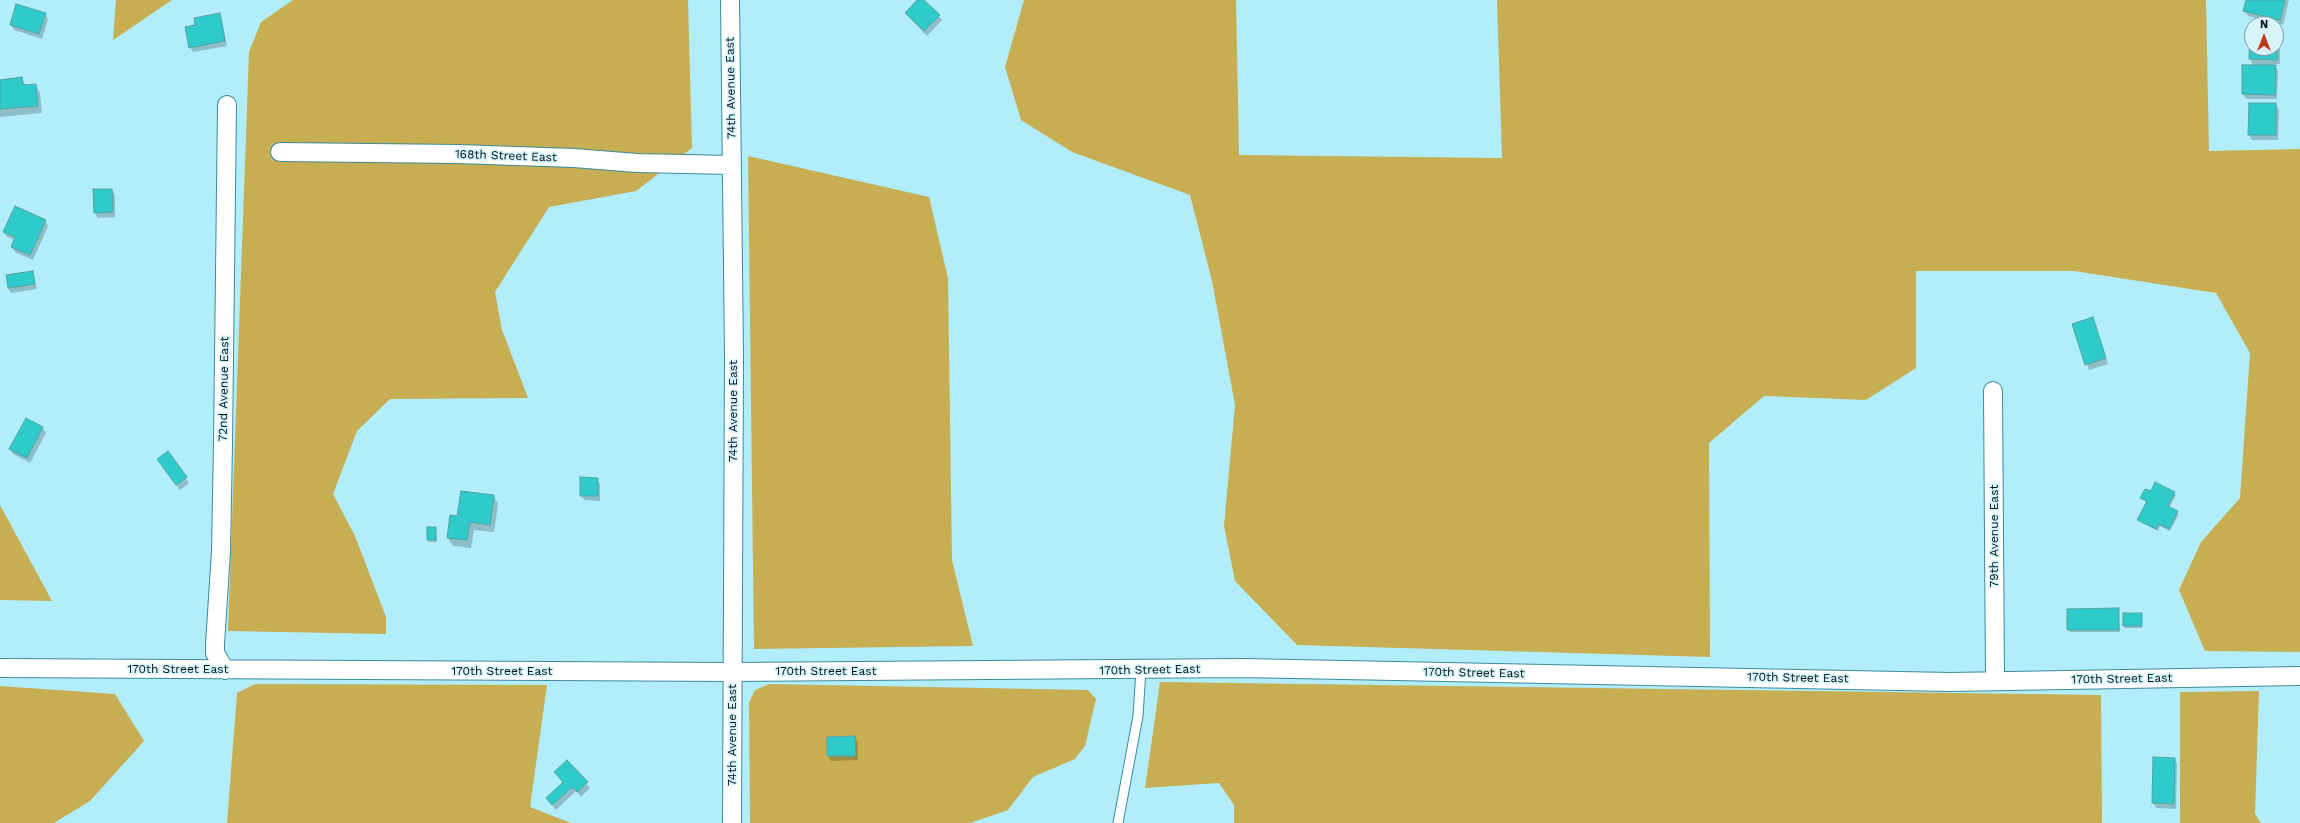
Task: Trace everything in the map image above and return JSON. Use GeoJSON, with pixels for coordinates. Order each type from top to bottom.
{"type":"FeatureCollection","features":[{"type":"Feature","properties":{"kind":"street","name":"74th Avenue East"},"geometry":{"type":"LineString","coordinates":[[730,0],[734,364],[732,823]]}},
{"type":"Feature","properties":{"kind":"street","name":"72nd Avenue East"},"geometry":{"type":"LineString","coordinates":[[225,670],[215,653],[214,644],[221,552],[227,105]]}},
{"type":"Feature","properties":{"kind":"street","name":"168th Street East"},"geometry":{"type":"LineString","coordinates":[[280,152],[458,154],[574,158],[637,163],[732,165]]}},
{"type":"Feature","properties":{"kind":"street","name":"79th Avenue East"},"geometry":{"type":"LineString","coordinates":[[1993,391],[1995,681]]}},
{"type":"Feature","properties":{"kind":"street","name":"170th Street East"},"geometry":{"type":"LineString","coordinates":[[0,668],[732,672],[1243,668],[1995,681],[2300,676]]}},
{"type":"Feature","properties":{"kind":"lane"},"geometry":{"type":"LineString","coordinates":[[1118,823],[1138,716],[1140,670]]}},
{"type":"Feature","properties":{"kind":"shaded area"},"geometry":{"type":"Polygon","coordinates":[[[116,0],[172,0],[113,40],[116,0]]]}},
{"type":"Feature","properties":{"kind":"shaded area"},"geometry":{"type":"Polygon","coordinates":[[[293,0],[688,0],[692,148],[636,191],[549,207],[495,292],[502,330],[528,398],[390,399],[357,431],[333,494],[355,536],[386,617],[386,634],[228,631],[249,52],[261,22],[293,0]]]}},
{"type":"Feature","properties":{"kind":"shaded area"},"geometry":{"type":"Polygon","coordinates":[[[1024,0],[1236,0],[1239,155],[1502,158],[1497,0],[2206,0],[2209,151],[2300,149],[2300,652],[2205,651],[2179,590],[2201,542],[2240,498],[2250,353],[2216,293],[2074,271],[1916,271],[1916,368],[1866,400],[1764,396],[1709,443],[1710,657],[1297,645],[1235,581],[1224,526],[1235,405],[1212,281],[1190,195],[1072,152],[1021,120],[1005,67],[1024,0]]]}},
{"type":"Feature","properties":{"kind":"shaded area"},"geometry":{"type":"Polygon","coordinates":[[[748,156],[929,197],[948,278],[952,560],[973,646],[754,649],[748,156]]]}},
{"type":"Feature","properties":{"kind":"shaded area"},"geometry":{"type":"Polygon","coordinates":[[[0,505],[52,601],[0,600],[0,505]]]}},
{"type":"Feature","properties":{"kind":"shaded area"},"geometry":{"type":"Polygon","coordinates":[[[1160,682],[2101,695],[2102,823],[1234,823],[1234,805],[1219,783],[1145,788],[1160,682]]]}},
{"type":"Feature","properties":{"kind":"shaded area"},"geometry":{"type":"Polygon","coordinates":[[[255,684],[547,685],[530,807],[571,823],[227,823],[237,693],[255,684]]]}},
{"type":"Feature","properties":{"kind":"shaded area"},"geometry":{"type":"Polygon","coordinates":[[[769,684],[1088,690],[1096,699],[1085,746],[1075,759],[1033,777],[1008,810],[970,823],[750,823],[749,703],[755,690],[769,684]]]}},
{"type":"Feature","properties":{"kind":"shaded area"},"geometry":{"type":"Polygon","coordinates":[[[0,686],[115,694],[144,741],[90,801],[54,823],[0,823],[0,686]]]}},
{"type":"Feature","properties":{"kind":"shaded area"},"geometry":{"type":"Polygon","coordinates":[[[2259,691],[2255,814],[2261,823],[2180,823],[2180,692],[2259,691]]]}},
{"type":"Feature","properties":{"kind":"building"},"geometry":{"type":"Polygon","coordinates":[[[917,0],[924,0],[940,15],[924,31],[905,13],[917,0]]]}},
{"type":"Feature","properties":{"kind":"building"},"geometry":{"type":"Polygon","coordinates":[[[2246,0],[2285,0],[2281,16],[2264,16],[2243,11],[2246,0]]]}},
{"type":"Feature","properties":{"kind":"building"},"geometry":{"type":"Polygon","coordinates":[[[16,4],[46,13],[39,34],[10,25],[16,4]]]}},
{"type":"Feature","properties":{"kind":"building"},"geometry":{"type":"Polygon","coordinates":[[[220,13],[225,41],[189,48],[185,27],[195,25],[194,18],[220,13]]]}},
{"type":"Feature","properties":{"kind":"building"},"geometry":{"type":"Polygon","coordinates":[[[2249,56],[2277,56],[2277,60],[2249,59],[2249,56]]]}},
{"type":"Feature","properties":{"kind":"building"},"geometry":{"type":"Polygon","coordinates":[[[2242,65],[2276,65],[2275,95],[2242,94],[2242,65]]]}},
{"type":"Feature","properties":{"kind":"building"},"geometry":{"type":"Polygon","coordinates":[[[22,77],[23,85],[36,84],[38,106],[0,109],[0,80],[22,77]]]}},
{"type":"Feature","properties":{"kind":"building"},"geometry":{"type":"Polygon","coordinates":[[[2249,103],[2276,103],[2276,135],[2248,135],[2249,103]]]}},
{"type":"Feature","properties":{"kind":"building"},"geometry":{"type":"Polygon","coordinates":[[[93,189],[112,189],[113,212],[94,213],[93,189]]]}},
{"type":"Feature","properties":{"kind":"building"},"geometry":{"type":"Polygon","coordinates":[[[15,206],[46,220],[30,255],[11,247],[15,237],[3,232],[15,206]]]}},
{"type":"Feature","properties":{"kind":"building"},"geometry":{"type":"Polygon","coordinates":[[[33,271],[35,284],[8,288],[6,275],[33,271]]]}},
{"type":"Feature","properties":{"kind":"building"},"geometry":{"type":"Polygon","coordinates":[[[2093,317],[2106,358],[2085,365],[2072,324],[2093,317]]]}},
{"type":"Feature","properties":{"kind":"building"},"geometry":{"type":"Polygon","coordinates":[[[26,418],[43,427],[27,458],[9,449],[26,418]]]}},
{"type":"Feature","properties":{"kind":"building"},"geometry":{"type":"Polygon","coordinates":[[[168,451],[187,477],[176,485],[157,459],[168,451]]]}},
{"type":"Feature","properties":{"kind":"building"},"geometry":{"type":"Polygon","coordinates":[[[580,477],[598,478],[598,496],[580,496],[580,477]]]}},
{"type":"Feature","properties":{"kind":"building"},"geometry":{"type":"Polygon","coordinates":[[[2155,482],[2175,492],[2168,506],[2178,511],[2169,529],[2159,524],[2156,529],[2137,520],[2147,501],[2140,498],[2145,489],[2151,491],[2155,482]]]}},
{"type":"Feature","properties":{"kind":"building"},"geometry":{"type":"Polygon","coordinates":[[[461,491],[494,495],[490,525],[470,522],[467,540],[447,538],[450,515],[457,516],[461,491]]]}},
{"type":"Feature","properties":{"kind":"building"},"geometry":{"type":"Polygon","coordinates":[[[427,527],[436,527],[436,540],[427,540],[427,527]]]}},
{"type":"Feature","properties":{"kind":"building"},"geometry":{"type":"Polygon","coordinates":[[[2119,608],[2119,630],[2067,630],[2067,609],[2119,608]]]}},
{"type":"Feature","properties":{"kind":"building"},"geometry":{"type":"Polygon","coordinates":[[[2123,613],[2142,613],[2142,626],[2123,626],[2123,613]]]}},
{"type":"Feature","properties":{"kind":"building"},"geometry":{"type":"Polygon","coordinates":[[[855,736],[856,756],[827,756],[827,737],[855,736]]]}},
{"type":"Feature","properties":{"kind":"building"},"geometry":{"type":"Polygon","coordinates":[[[2153,757],[2175,758],[2174,804],[2152,803],[2153,757]]]}},
{"type":"Feature","properties":{"kind":"building"},"geometry":{"type":"Polygon","coordinates":[[[567,760],[588,782],[577,792],[572,787],[552,805],[546,798],[563,782],[554,772],[567,760]]]}}]}
